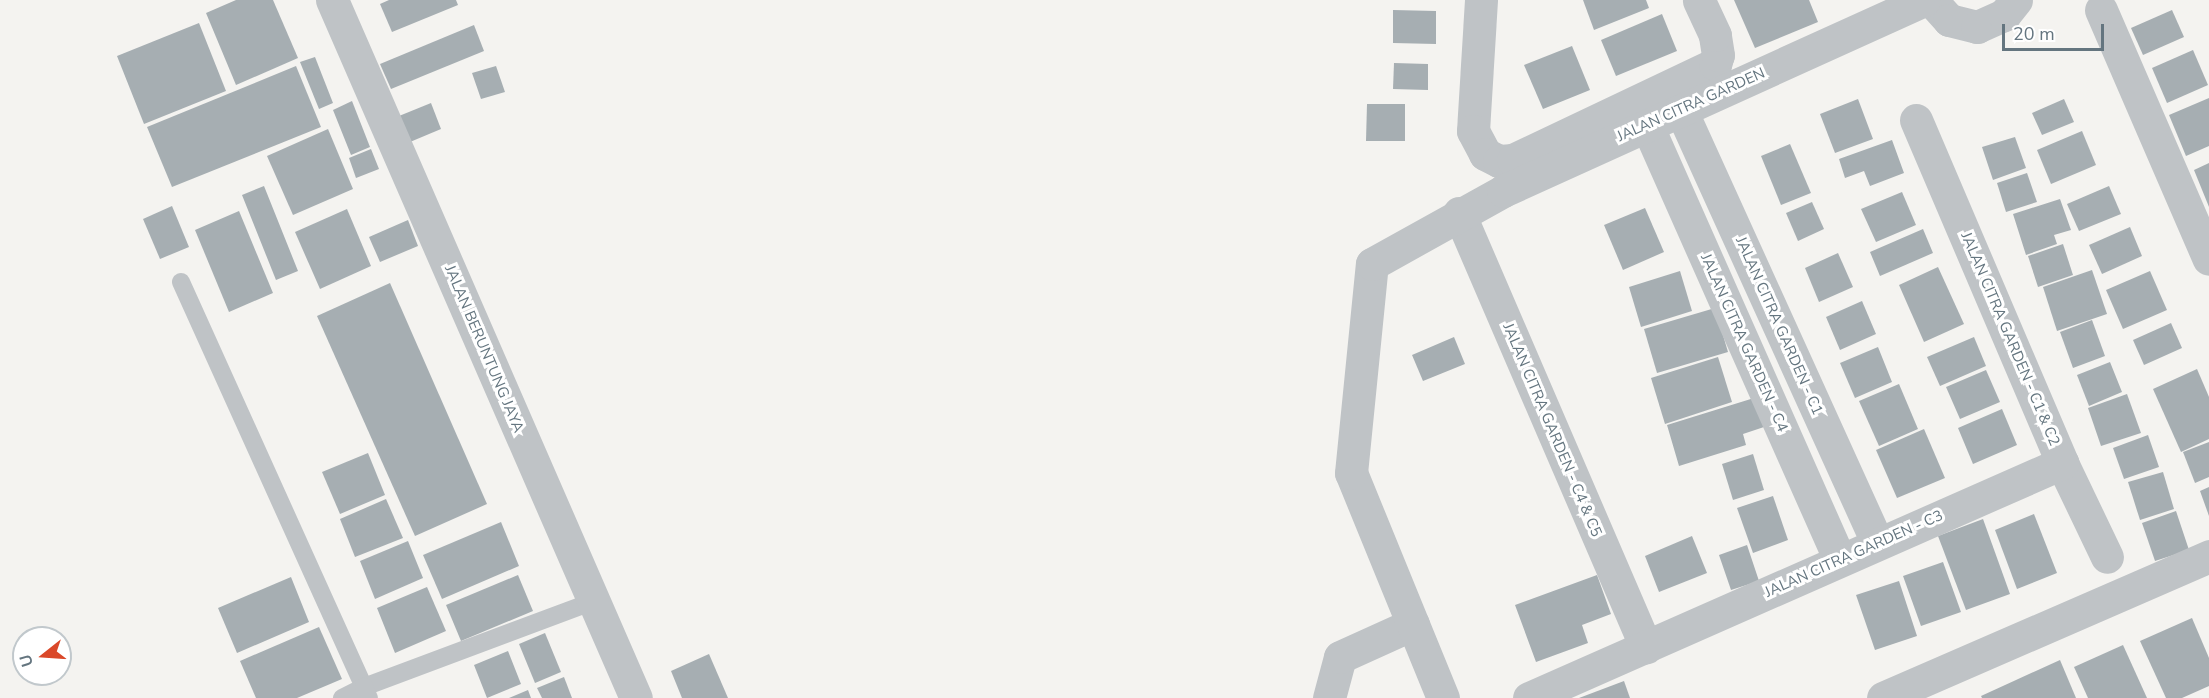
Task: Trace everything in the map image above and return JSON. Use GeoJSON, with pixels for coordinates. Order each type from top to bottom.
{"type":"FeatureCollection","features":[{"type":"Feature","properties":{"kind":"street","name":"JALAN BERUNTUNG JAYA"},"geometry":{"type":"LineString","coordinates":[[332,0],[636,698]]}},
{"type":"Feature","properties":{"kind":"street","name":"JALAN CITRA GARDEN"},"geometry":{"type":"LineString","coordinates":[[1481,0],[1473,131],[1485,154],[1499,161],[1513,160],[1706,71],[1718,55],[1715,36],[1699,0]]}},
{"type":"Feature","properties":{"kind":"street","name":"JALAN CITRA GARDEN"},"geometry":{"type":"LineString","coordinates":[[1413,624],[1351,473],[1372,264],[1459,213],[1924,0]]}},
{"type":"Feature","properties":{"kind":"street"},"geometry":{"type":"LineString","coordinates":[[1931,0],[1949,20],[1977,27],[2004,15],[2016,0]]}},
{"type":"Feature","properties":{"kind":"street"},"geometry":{"type":"LineString","coordinates":[[2101,10],[2209,259]]}},
{"type":"Feature","properties":{"kind":"street","name":"JALAN CITRA GARDEN - C1"},"geometry":{"type":"LineString","coordinates":[[1681,110],[1877,543]]}},
{"type":"Feature","properties":{"kind":"street","name":"JALAN CITRA GARDEN - C1 & C2"},"geometry":{"type":"LineString","coordinates":[[1916,120],[2062,463],[2107,557]]}},
{"type":"Feature","properties":{"kind":"street","name":"JALAN CITRA GARDEN - C4"},"geometry":{"type":"LineString","coordinates":[[1647,125],[1840,560]]}},
{"type":"Feature","properties":{"kind":"street","name":"JALAN CITRA GARDEN - C4 & C5"},"geometry":{"type":"LineString","coordinates":[[1459,213],[1646,647]]}},
{"type":"Feature","properties":{"kind":"street","name":"JALAN CITRA GARDEN - C3"},"geometry":{"type":"LineString","coordinates":[[1529,698],[2062,463]]}},
{"type":"Feature","properties":{"kind":"street"},"geometry":{"type":"LineString","coordinates":[[1882,698],[2209,556]]}},
{"type":"Feature","properties":{"kind":"street"},"geometry":{"type":"LineString","coordinates":[[1329,698],[1340,657],[1413,624],[1443,698]]}},
{"type":"Feature","properties":{"kind":"lane"},"geometry":{"type":"LineString","coordinates":[[181,282],[367,692]]}},
{"type":"Feature","properties":{"kind":"lane"},"geometry":{"type":"LineString","coordinates":[[342,698],[367,692],[594,601]]}},
{"type":"Feature","properties":{"kind":"building"},"geometry":{"type":"Polygon","coordinates":[[[236,0],[273,0],[298,58],[236,85],[206,13],[236,0]]]}},
{"type":"Feature","properties":{"kind":"building"},"geometry":{"type":"Polygon","coordinates":[[[389,0],[456,0],[458,5],[392,32],[380,4],[389,0]]]}},
{"type":"Feature","properties":{"kind":"building"},"geometry":{"type":"Polygon","coordinates":[[[1583,0],[1646,0],[1649,8],[1594,30],[1583,0]]]}},
{"type":"Feature","properties":{"kind":"building"},"geometry":{"type":"Polygon","coordinates":[[[1734,0],[1809,0],[1818,22],[1755,48],[1734,0]]]}},
{"type":"Feature","properties":{"kind":"building"},"geometry":{"type":"Polygon","coordinates":[[[1393,10],[1436,11],[1436,44],[1393,43],[1393,10]]]}},
{"type":"Feature","properties":{"kind":"building"},"geometry":{"type":"Polygon","coordinates":[[[2172,10],[2184,37],[2143,55],[2131,28],[2172,10]]]}},
{"type":"Feature","properties":{"kind":"building"},"geometry":{"type":"Polygon","coordinates":[[[1662,14],[1677,51],[1616,76],[1601,40],[1662,14]]]}},
{"type":"Feature","properties":{"kind":"building"},"geometry":{"type":"Polygon","coordinates":[[[199,23],[226,91],[144,124],[117,56],[199,23]]]}},
{"type":"Feature","properties":{"kind":"building"},"geometry":{"type":"Polygon","coordinates":[[[474,25],[484,51],[391,89],[380,64],[474,25]]]}},
{"type":"Feature","properties":{"kind":"building"},"geometry":{"type":"Polygon","coordinates":[[[1572,46],[1590,90],[1543,109],[1524,65],[1572,46]]]}},
{"type":"Feature","properties":{"kind":"building"},"geometry":{"type":"Polygon","coordinates":[[[2193,50],[2208,85],[2167,103],[2152,68],[2193,50]]]}},
{"type":"Feature","properties":{"kind":"building"},"geometry":{"type":"Polygon","coordinates":[[[315,57],[333,103],[319,109],[300,62],[315,57]]]}},
{"type":"Feature","properties":{"kind":"building"},"geometry":{"type":"Polygon","coordinates":[[[1394,63],[1428,64],[1428,90],[1393,89],[1394,63]]]}},
{"type":"Feature","properties":{"kind":"building"},"geometry":{"type":"Polygon","coordinates":[[[296,66],[321,127],[172,187],[147,127],[296,66]]]}},
{"type":"Feature","properties":{"kind":"building"},"geometry":{"type":"Polygon","coordinates":[[[496,66],[505,92],[481,99],[472,73],[496,66]]]}},
{"type":"Feature","properties":{"kind":"building"},"geometry":{"type":"Polygon","coordinates":[[[2209,98],[2209,146],[2186,156],[2169,115],[2209,98]]]}},
{"type":"Feature","properties":{"kind":"building"},"geometry":{"type":"Polygon","coordinates":[[[1858,99],[1873,139],[1835,153],[1820,114],[1858,99]]]}},
{"type":"Feature","properties":{"kind":"building"},"geometry":{"type":"Polygon","coordinates":[[[2064,99],[2074,122],[2042,135],[2032,113],[2064,99]]]}},
{"type":"Feature","properties":{"kind":"building"},"geometry":{"type":"Polygon","coordinates":[[[352,101],[370,147],[351,155],[333,110],[352,101]]]}},
{"type":"Feature","properties":{"kind":"building"},"geometry":{"type":"Polygon","coordinates":[[[431,103],[441,129],[410,142],[399,116],[431,103]]]}},
{"type":"Feature","properties":{"kind":"building"},"geometry":{"type":"Polygon","coordinates":[[[1367,104],[1405,104],[1405,141],[1366,141],[1367,104]]]}},
{"type":"Feature","properties":{"kind":"building"},"geometry":{"type":"Polygon","coordinates":[[[328,129],[353,189],[293,215],[267,156],[328,129]]]}},
{"type":"Feature","properties":{"kind":"building"},"geometry":{"type":"Polygon","coordinates":[[[2082,131],[2096,165],[2051,184],[2037,150],[2082,131]]]}},
{"type":"Feature","properties":{"kind":"building"},"geometry":{"type":"Polygon","coordinates":[[[2015,137],[2026,168],[1993,180],[1982,147],[2015,137]]]}},
{"type":"Feature","properties":{"kind":"building"},"geometry":{"type":"Polygon","coordinates":[[[1892,140],[1904,173],[1870,186],[1864,171],[1845,178],[1839,159],[1892,140]]]}},
{"type":"Feature","properties":{"kind":"building"},"geometry":{"type":"Polygon","coordinates":[[[1790,144],[1811,193],[1781,205],[1761,156],[1790,144]]]}},
{"type":"Feature","properties":{"kind":"building"},"geometry":{"type":"Polygon","coordinates":[[[371,149],[379,169],[356,178],[349,158],[371,149]]]}},
{"type":"Feature","properties":{"kind":"building"},"geometry":{"type":"Polygon","coordinates":[[[2209,163],[2209,207],[2194,170],[2209,163]]]}},
{"type":"Feature","properties":{"kind":"building"},"geometry":{"type":"Polygon","coordinates":[[[2027,173],[2037,202],[2006,212],[1997,183],[2027,173]]]}},
{"type":"Feature","properties":{"kind":"building"},"geometry":{"type":"Polygon","coordinates":[[[264,186],[298,271],[276,280],[242,195],[264,186]]]}},
{"type":"Feature","properties":{"kind":"building"},"geometry":{"type":"Polygon","coordinates":[[[2109,186],[2121,214],[2079,231],[2067,204],[2109,186]]]}},
{"type":"Feature","properties":{"kind":"building"},"geometry":{"type":"Polygon","coordinates":[[[1902,192],[1916,225],[1876,242],[1861,209],[1902,192]]]}},
{"type":"Feature","properties":{"kind":"building"},"geometry":{"type":"Polygon","coordinates":[[[2060,199],[2071,230],[2054,235],[2057,244],[2026,255],[2013,214],[2060,199]]]}},
{"type":"Feature","properties":{"kind":"building"},"geometry":{"type":"Polygon","coordinates":[[[1812,202],[1824,229],[1798,241],[1786,213],[1812,202]]]}},
{"type":"Feature","properties":{"kind":"building"},"geometry":{"type":"Polygon","coordinates":[[[172,206],[189,247],[160,259],[143,219],[172,206]]]}},
{"type":"Feature","properties":{"kind":"building"},"geometry":{"type":"Polygon","coordinates":[[[1645,208],[1664,252],[1623,270],[1604,225],[1645,208]]]}},
{"type":"Feature","properties":{"kind":"building"},"geometry":{"type":"Polygon","coordinates":[[[347,209],[371,266],[320,289],[295,232],[347,209]]]}},
{"type":"Feature","properties":{"kind":"building"},"geometry":{"type":"Polygon","coordinates":[[[239,211],[273,293],[229,312],[195,230],[239,211]]]}},
{"type":"Feature","properties":{"kind":"building"},"geometry":{"type":"Polygon","coordinates":[[[408,220],[418,246],[380,262],[369,237],[408,220]]]}},
{"type":"Feature","properties":{"kind":"building"},"geometry":{"type":"Polygon","coordinates":[[[2130,227],[2142,256],[2102,274],[2089,245],[2130,227]]]}},
{"type":"Feature","properties":{"kind":"building"},"geometry":{"type":"Polygon","coordinates":[[[1923,229],[1933,253],[1880,276],[1870,252],[1923,229]]]}},
{"type":"Feature","properties":{"kind":"building"},"geometry":{"type":"Polygon","coordinates":[[[2063,244],[2073,275],[2038,287],[2028,256],[2063,244]]]}},
{"type":"Feature","properties":{"kind":"building"},"geometry":{"type":"Polygon","coordinates":[[[1838,253],[1853,287],[1819,302],[1805,268],[1838,253]]]}},
{"type":"Feature","properties":{"kind":"building"},"geometry":{"type":"Polygon","coordinates":[[[1938,267],[1964,324],[1924,342],[1899,285],[1938,267]]]}},
{"type":"Feature","properties":{"kind":"building"},"geometry":{"type":"Polygon","coordinates":[[[2092,270],[2107,314],[2057,331],[2043,287],[2092,270]]]}},
{"type":"Feature","properties":{"kind":"building"},"geometry":{"type":"Polygon","coordinates":[[[1680,271],[1692,311],[1641,327],[1629,287],[1680,271]]]}},
{"type":"Feature","properties":{"kind":"building"},"geometry":{"type":"Polygon","coordinates":[[[2150,271],[2167,310],[2123,329],[2106,290],[2150,271]]]}},
{"type":"Feature","properties":{"kind":"building"},"geometry":{"type":"Polygon","coordinates":[[[390,283],[487,504],[415,536],[317,316],[390,283]]]}},
{"type":"Feature","properties":{"kind":"building"},"geometry":{"type":"Polygon","coordinates":[[[1862,301],[1876,334],[1840,350],[1826,317],[1862,301]]]}},
{"type":"Feature","properties":{"kind":"building"},"geometry":{"type":"Polygon","coordinates":[[[1715,308],[1728,352],[1657,373],[1644,329],[1715,308]]]}},
{"type":"Feature","properties":{"kind":"building"},"geometry":{"type":"Polygon","coordinates":[[[2092,320],[2105,356],[2073,368],[2060,332],[2092,320]]]}},
{"type":"Feature","properties":{"kind":"building"},"geometry":{"type":"Polygon","coordinates":[[[2171,323],[2182,348],[2144,365],[2133,340],[2171,323]]]}},
{"type":"Feature","properties":{"kind":"building"},"geometry":{"type":"Polygon","coordinates":[[[1454,337],[1465,364],[1423,381],[1412,355],[1454,337]]]}},
{"type":"Feature","properties":{"kind":"building"},"geometry":{"type":"Polygon","coordinates":[[[1974,337],[1986,366],[1940,386],[1927,357],[1974,337]]]}},
{"type":"Feature","properties":{"kind":"building"},"geometry":{"type":"Polygon","coordinates":[[[1878,347],[1892,382],[1855,398],[1840,363],[1878,347]]]}},
{"type":"Feature","properties":{"kind":"building"},"geometry":{"type":"Polygon","coordinates":[[[1718,357],[1732,402],[1665,424],[1651,378],[1718,357]]]}},
{"type":"Feature","properties":{"kind":"building"},"geometry":{"type":"Polygon","coordinates":[[[2110,362],[2122,392],[2089,406],[2077,375],[2110,362]]]}},
{"type":"Feature","properties":{"kind":"building"},"geometry":{"type":"Polygon","coordinates":[[[2197,369],[2209,397],[2209,439],[2181,452],[2153,389],[2197,369]]]}},
{"type":"Feature","properties":{"kind":"building"},"geometry":{"type":"Polygon","coordinates":[[[1986,370],[2000,402],[1960,419],[1946,387],[1986,370]]]}},
{"type":"Feature","properties":{"kind":"building"},"geometry":{"type":"Polygon","coordinates":[[[1899,384],[1918,429],[1879,446],[1859,401],[1899,384]]]}},
{"type":"Feature","properties":{"kind":"building"},"geometry":{"type":"Polygon","coordinates":[[[2127,394],[2141,433],[2101,446],[2088,408],[2127,394]]]}},
{"type":"Feature","properties":{"kind":"building"},"geometry":{"type":"Polygon","coordinates":[[[1754,398],[1764,427],[1743,434],[1746,445],[1679,466],[1667,425],[1754,398]]]}},
{"type":"Feature","properties":{"kind":"building"},"geometry":{"type":"Polygon","coordinates":[[[2002,409],[2017,445],[1973,464],[1958,428],[2002,409]]]}},
{"type":"Feature","properties":{"kind":"building"},"geometry":{"type":"Polygon","coordinates":[[[1924,429],[1945,478],[1897,498],[1876,450],[1924,429]]]}},
{"type":"Feature","properties":{"kind":"building"},"geometry":{"type":"Polygon","coordinates":[[[2148,435],[2159,467],[2124,479],[2113,448],[2148,435]]]}},
{"type":"Feature","properties":{"kind":"building"},"geometry":{"type":"Polygon","coordinates":[[[2209,442],[2209,477],[2195,483],[2183,452],[2209,442]]]}},
{"type":"Feature","properties":{"kind":"building"},"geometry":{"type":"Polygon","coordinates":[[[368,453],[385,495],[340,514],[322,472],[368,453]]]}},
{"type":"Feature","properties":{"kind":"building"},"geometry":{"type":"Polygon","coordinates":[[[1753,454],[1764,490],[1733,500],[1722,464],[1753,454]]]}},
{"type":"Feature","properties":{"kind":"building"},"geometry":{"type":"Polygon","coordinates":[[[2163,472],[2174,509],[2140,520],[2128,482],[2163,472]]]}},
{"type":"Feature","properties":{"kind":"building"},"geometry":{"type":"Polygon","coordinates":[[[2209,487],[2209,516],[2200,491],[2209,487]]]}},
{"type":"Feature","properties":{"kind":"building"},"geometry":{"type":"Polygon","coordinates":[[[1773,496],[1788,540],[1753,553],[1737,508],[1773,496]]]}},
{"type":"Feature","properties":{"kind":"building"},"geometry":{"type":"Polygon","coordinates":[[[386,499],[403,538],[355,557],[340,519],[386,499]]]}},
{"type":"Feature","properties":{"kind":"building"},"geometry":{"type":"Polygon","coordinates":[[[2176,511],[2189,550],[2155,561],[2142,523],[2176,511]]]}},
{"type":"Feature","properties":{"kind":"building"},"geometry":{"type":"Polygon","coordinates":[[[2034,514],[2057,573],[2017,589],[1995,530],[2034,514]]]}},
{"type":"Feature","properties":{"kind":"building"},"geometry":{"type":"Polygon","coordinates":[[[1983,519],[2010,594],[1966,610],[1938,536],[1983,519]]]}},
{"type":"Feature","properties":{"kind":"building"},"geometry":{"type":"Polygon","coordinates":[[[501,522],[519,566],[442,599],[423,555],[501,522]]]}},
{"type":"Feature","properties":{"kind":"building"},"geometry":{"type":"Polygon","coordinates":[[[1692,536],[1707,573],[1659,592],[1645,556],[1692,536]]]}},
{"type":"Feature","properties":{"kind":"building"},"geometry":{"type":"Polygon","coordinates":[[[408,541],[423,578],[375,599],[360,561],[408,541]]]}},
{"type":"Feature","properties":{"kind":"building"},"geometry":{"type":"Polygon","coordinates":[[[1747,545],[1759,581],[1731,590],[1719,555],[1747,545]]]}},
{"type":"Feature","properties":{"kind":"building"},"geometry":{"type":"Polygon","coordinates":[[[1943,562],[1961,612],[1921,626],[1903,576],[1943,562]]]}},
{"type":"Feature","properties":{"kind":"building"},"geometry":{"type":"Polygon","coordinates":[[[518,575],[533,611],[461,641],[446,605],[518,575]]]}},
{"type":"Feature","properties":{"kind":"building"},"geometry":{"type":"Polygon","coordinates":[[[1597,575],[1611,614],[1582,625],[1588,643],[1536,662],[1515,605],[1597,575]]]}},
{"type":"Feature","properties":{"kind":"building"},"geometry":{"type":"Polygon","coordinates":[[[291,577],[309,622],[237,653],[218,608],[291,577]]]}},
{"type":"Feature","properties":{"kind":"building"},"geometry":{"type":"Polygon","coordinates":[[[1899,581],[1917,636],[1875,650],[1856,595],[1899,581]]]}},
{"type":"Feature","properties":{"kind":"building"},"geometry":{"type":"Polygon","coordinates":[[[427,587],[446,631],[395,653],[377,608],[427,587]]]}},
{"type":"Feature","properties":{"kind":"building"},"geometry":{"type":"Polygon","coordinates":[[[2192,618],[2209,658],[2209,686],[2182,698],[2166,698],[2140,641],[2192,618]]]}},
{"type":"Feature","properties":{"kind":"building"},"geometry":{"type":"Polygon","coordinates":[[[319,627],[342,679],[297,698],[256,698],[240,661],[319,627]]]}},
{"type":"Feature","properties":{"kind":"building"},"geometry":{"type":"Polygon","coordinates":[[[545,633],[561,672],[535,683],[519,644],[545,633]]]}},
{"type":"Feature","properties":{"kind":"building"},"geometry":{"type":"Polygon","coordinates":[[[2123,645],[2147,698],[2088,698],[2074,667],[2123,645]]]}},
{"type":"Feature","properties":{"kind":"building"},"geometry":{"type":"Polygon","coordinates":[[[508,651],[521,684],[487,698],[474,665],[508,651]]]}},
{"type":"Feature","properties":{"kind":"building"},"geometry":{"type":"Polygon","coordinates":[[[709,654],[728,698],[682,698],[671,671],[709,654]]]}},
{"type":"Feature","properties":{"kind":"building"},"geometry":{"type":"Polygon","coordinates":[[[2060,660],[2076,698],[1982,698],[1981,696],[2060,660]]]}},
{"type":"Feature","properties":{"kind":"building"},"geometry":{"type":"Polygon","coordinates":[[[564,677],[572,698],[542,698],[537,688],[564,677]]]}},
{"type":"Feature","properties":{"kind":"building"},"geometry":{"type":"Polygon","coordinates":[[[1624,681],[1630,698],[1579,698],[1624,681]]]}},
{"type":"Feature","properties":{"kind":"building"},"geometry":{"type":"Polygon","coordinates":[[[528,690],[531,698],[509,698],[528,690]]]}}]}
